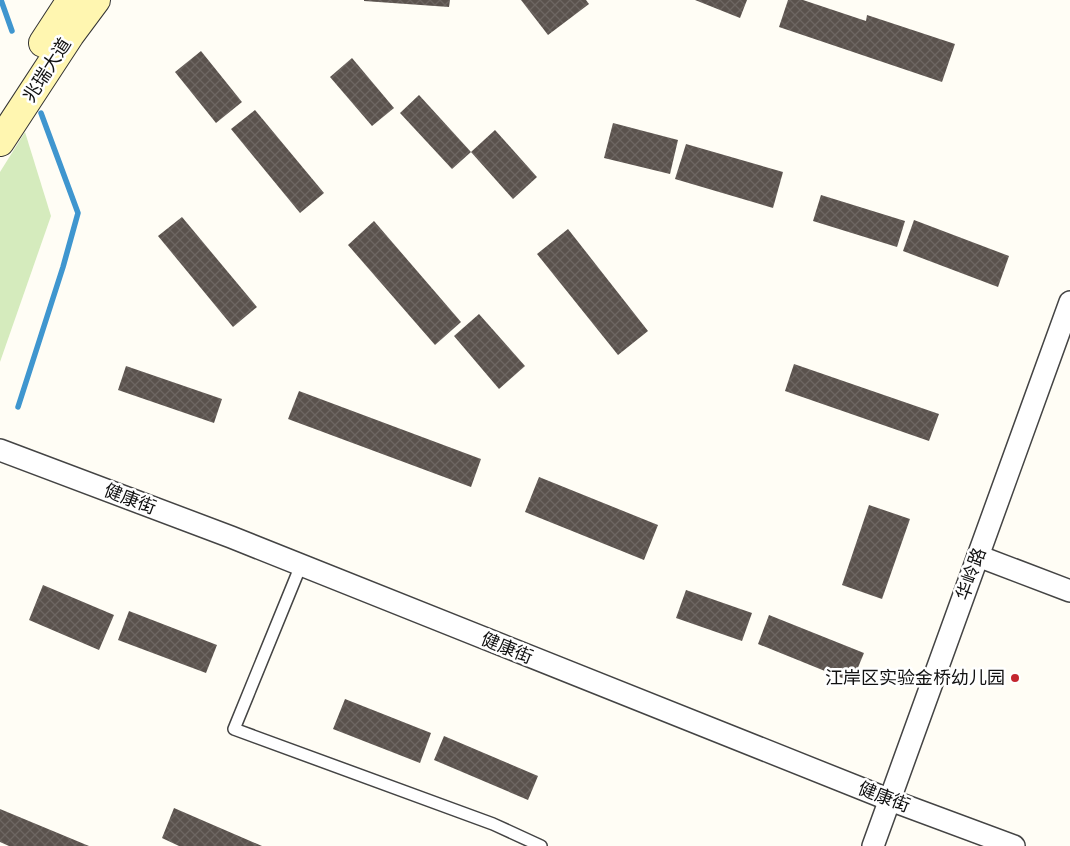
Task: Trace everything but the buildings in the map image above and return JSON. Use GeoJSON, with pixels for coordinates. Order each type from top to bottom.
{"type":"FeatureCollection","features":[{"type":"Feature","properties":{"kind":"street","name":"兆瑞大道"},"geometry":{"type":"LineString","coordinates":[[0,110],[71,0]]}},
{"type":"Feature","properties":{"kind":"street","name":"兆瑞大道"},"geometry":{"type":"LineString","coordinates":[[0,142],[70,35],[96,0]]}},
{"type":"Feature","properties":{"kind":"street","name":"华岭路"},"geometry":{"type":"LineString","coordinates":[[873,846],[1070,302]]}},
{"type":"Feature","properties":{"kind":"street","name":"健康街"},"geometry":{"type":"LineString","coordinates":[[0,450],[301,565],[890,800],[1014,846]]}},
{"type":"Feature","properties":{"kind":"street"},"geometry":{"type":"LineString","coordinates":[[978,556],[1070,590]]}},
{"type":"Feature","properties":{"kind":"lane"},"geometry":{"type":"LineString","coordinates":[[301,565],[234,729],[493,824],[541,846]]}},
{"type":"Feature","properties":{"kind":"green space"},"geometry":{"type":"Polygon","coordinates":[[[25,132],[51,216],[0,362],[0,172],[25,132]]]}},
{"type":"Feature","properties":{"kind":"waterway"},"geometry":{"type":"LineString","coordinates":[[1,0],[12,31]]}},
{"type":"Feature","properties":{"kind":"waterway"},"geometry":{"type":"LineString","coordinates":[[18,407],[63,267],[78,213],[41,113]]}},
{"type":"Feature","properties":{"kind":"place","name":"江岸区实验金桥幼儿园"},"geometry":{"type":"Point","coordinates":[1015,678]}}]}
